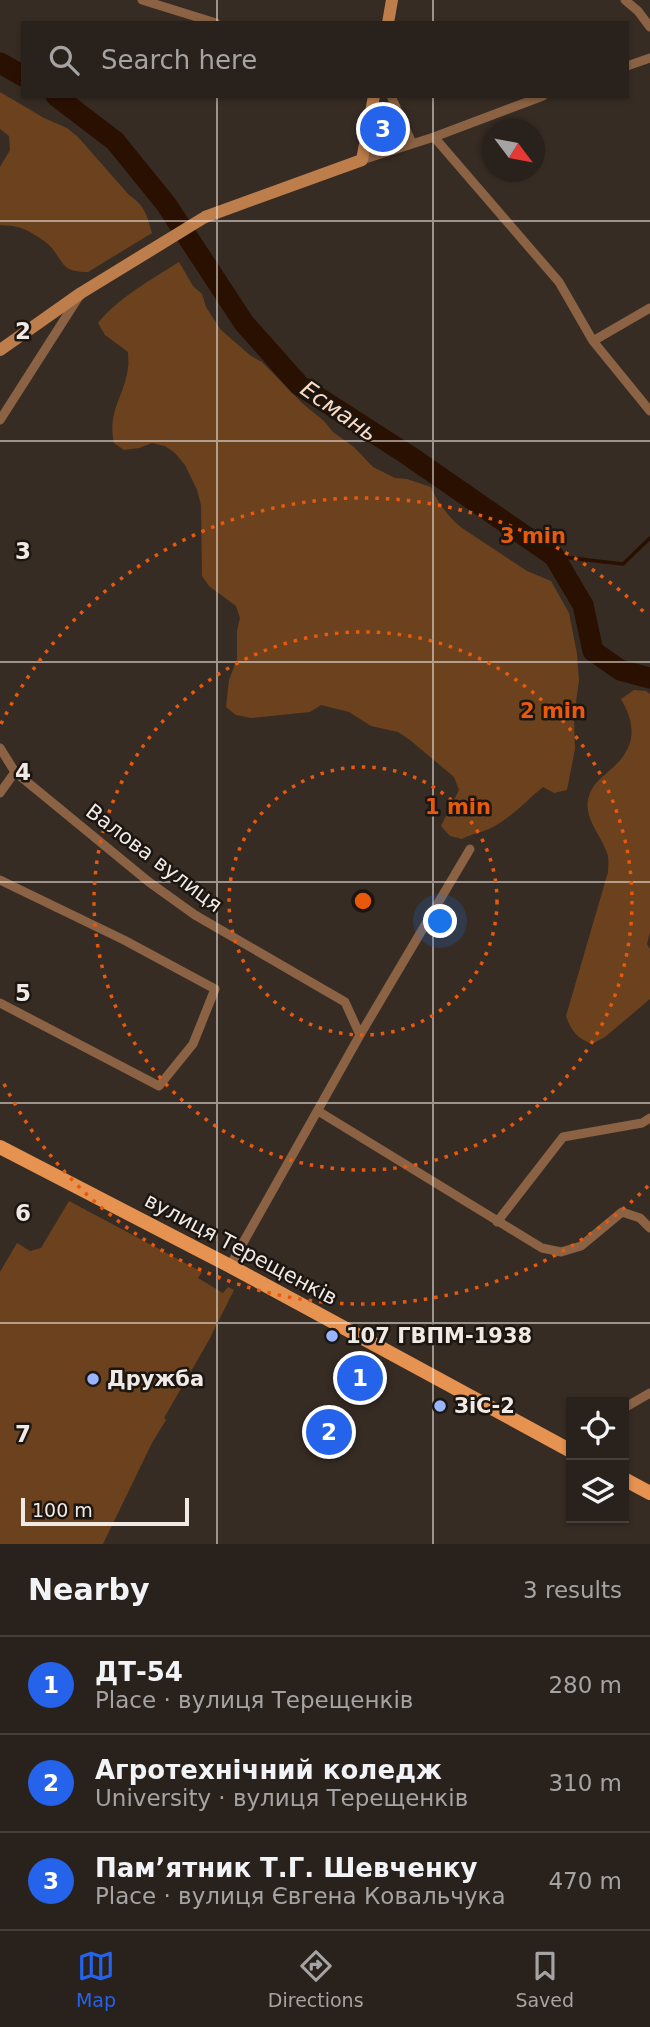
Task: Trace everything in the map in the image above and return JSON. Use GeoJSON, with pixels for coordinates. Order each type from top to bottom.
{"type":"FeatureCollection","features":[{"type":"Feature","properties":{"kind":"main road","name":"вулиця Терещенків"},"geometry":{"type":"LineString","coordinates":[[0,1147],[566,1444]]}},
{"type":"Feature","properties":{"kind":"main road"},"geometry":{"type":"LineString","coordinates":[[629,1482],[650,1493]]}},
{"type":"Feature","properties":{"kind":"street"},"geometry":{"type":"LineString","coordinates":[[142,0],[210,21]]}},
{"type":"Feature","properties":{"kind":"street"},"geometry":{"type":"LineString","coordinates":[[388,21],[392,0]]}},
{"type":"Feature","properties":{"kind":"street"},"geometry":{"type":"LineString","coordinates":[[625,0],[650,27]]}},
{"type":"Feature","properties":{"kind":"street"},"geometry":{"type":"LineString","coordinates":[[629,65],[650,58]]}},
{"type":"Feature","properties":{"kind":"street"},"geometry":{"type":"LineString","coordinates":[[362,160],[374,98]]}},
{"type":"Feature","properties":{"kind":"street"},"geometry":{"type":"LineString","coordinates":[[392,98],[412,143]]}},
{"type":"Feature","properties":{"kind":"street"},"geometry":{"type":"LineString","coordinates":[[0,350],[81,293],[205,217],[538,98]]}},
{"type":"Feature","properties":{"kind":"street"},"geometry":{"type":"LineString","coordinates":[[434,137],[559,282],[593,341],[650,411]]}},
{"type":"Feature","properties":{"kind":"street"},"geometry":{"type":"LineString","coordinates":[[0,420],[81,293]]}},
{"type":"Feature","properties":{"kind":"street"},"geometry":{"type":"LineString","coordinates":[[593,341],[650,308]]}},
{"type":"Feature","properties":{"kind":"street","name":"Валова вулиця"},"geometry":{"type":"LineString","coordinates":[[0,748],[15,772],[149,882],[195,915],[345,1002],[360,1035]]}},
{"type":"Feature","properties":{"kind":"street"},"geometry":{"type":"LineString","coordinates":[[0,793],[15,772]]}},
{"type":"Feature","properties":{"kind":"street"},"geometry":{"type":"LineString","coordinates":[[230,1266],[360,1035],[470,849]]}},
{"type":"Feature","properties":{"kind":"street"},"geometry":{"type":"LineString","coordinates":[[0,880],[124,940],[215,989],[193,1044],[159,1087],[0,1003]]}},
{"type":"Feature","properties":{"kind":"street"},"geometry":{"type":"LineString","coordinates":[[318,1111],[542,1248],[561,1252],[581,1246],[622,1212],[640,1218],[650,1228]]}},
{"type":"Feature","properties":{"kind":"street"},"geometry":{"type":"LineString","coordinates":[[496,1222],[563,1136],[642,1123],[650,1118]]}},
{"type":"Feature","properties":{"kind":"street"},"geometry":{"type":"LineString","coordinates":[[629,1405],[650,1393]]}},
{"type":"Feature","properties":{"kind":"shaded area"},"geometry":{"type":"Polygon","coordinates":[[[0,92],[67,128],[78,137],[142,207],[152,233],[88,272],[79,272],[64,265],[50,246],[35,235],[15,226],[0,225],[0,167],[10,150],[9,136],[0,129],[0,92]]]}},
{"type":"Feature","properties":{"kind":"shaded area"},"geometry":{"type":"Polygon","coordinates":[[[179,262],[193,286],[202,294],[206,307],[221,330],[262,362],[303,404],[354,447],[373,467],[395,478],[431,487],[444,509],[462,528],[527,571],[551,581],[569,613],[579,680],[574,718],[575,749],[567,790],[554,793],[543,787],[496,825],[462,839],[450,836],[441,826],[459,790],[454,777],[398,732],[371,726],[349,712],[321,705],[310,712],[251,718],[236,715],[226,707],[229,680],[237,659],[240,618],[236,606],[209,586],[202,576],[201,505],[185,465],[165,446],[152,443],[124,450],[114,443],[113,422],[126,378],[128,352],[105,335],[98,323],[125,297],[179,262]]]}},
{"type":"Feature","properties":{"kind":"shaded area"},"geometry":{"type":"Polygon","coordinates":[[[634,690],[650,694],[650,932],[647,944],[650,949],[650,999],[605,1037],[592,1044],[575,1033],[566,1016],[608,872],[608,856],[590,819],[588,804],[590,792],[618,763],[629,746],[632,729],[621,699],[634,690]]]}},
{"type":"Feature","properties":{"kind":"shaded area","name":"Дружба"},"geometry":{"type":"Polygon","coordinates":[[[69,1201],[202,1272],[198,1278],[223,1293],[228,1287],[234,1290],[164,1418],[166,1420],[103,1544],[0,1544],[0,1272],[17,1243],[30,1251],[41,1248],[69,1201]]]}},
{"type":"Feature","properties":{"kind":"waterway","name":"Есмань"},"geometry":{"type":"LineString","coordinates":[[0,63],[21,75]]}},
{"type":"Feature","properties":{"kind":"waterway","name":"Есмань"},"geometry":{"type":"LineString","coordinates":[[59,98],[115,141],[166,204],[244,323],[299,385],[408,455],[554,556],[583,605],[593,651],[620,670],[650,678]]}},
{"type":"Feature","properties":{"kind":"waterway"},"geometry":{"type":"LineString","coordinates":[[554,556],[623,564],[650,538]]}},
{"type":"Feature","properties":{"kind":"place","name":"Пам’ятник Т.Г. Шевченку"},"geometry":{"type":"Point","coordinates":[383,129]}},
{"type":"Feature","properties":{"kind":"place","name":"107 ГВПМ-1938"},"geometry":{"type":"Point","coordinates":[332,1336]}},
{"type":"Feature","properties":{"kind":"place","name":"ДТ-54"},"geometry":{"type":"Point","coordinates":[360,1378]}},
{"type":"Feature","properties":{"kind":"place","name":"Дружба"},"geometry":{"type":"Point","coordinates":[93,1379]}},
{"type":"Feature","properties":{"kind":"place","name":"ЗіС-2"},"geometry":{"type":"Point","coordinates":[440,1406]}},
{"type":"Feature","properties":{"kind":"place","name":"Агротехнічний коледж"},"geometry":{"type":"Point","coordinates":[329,1432]}}]}
